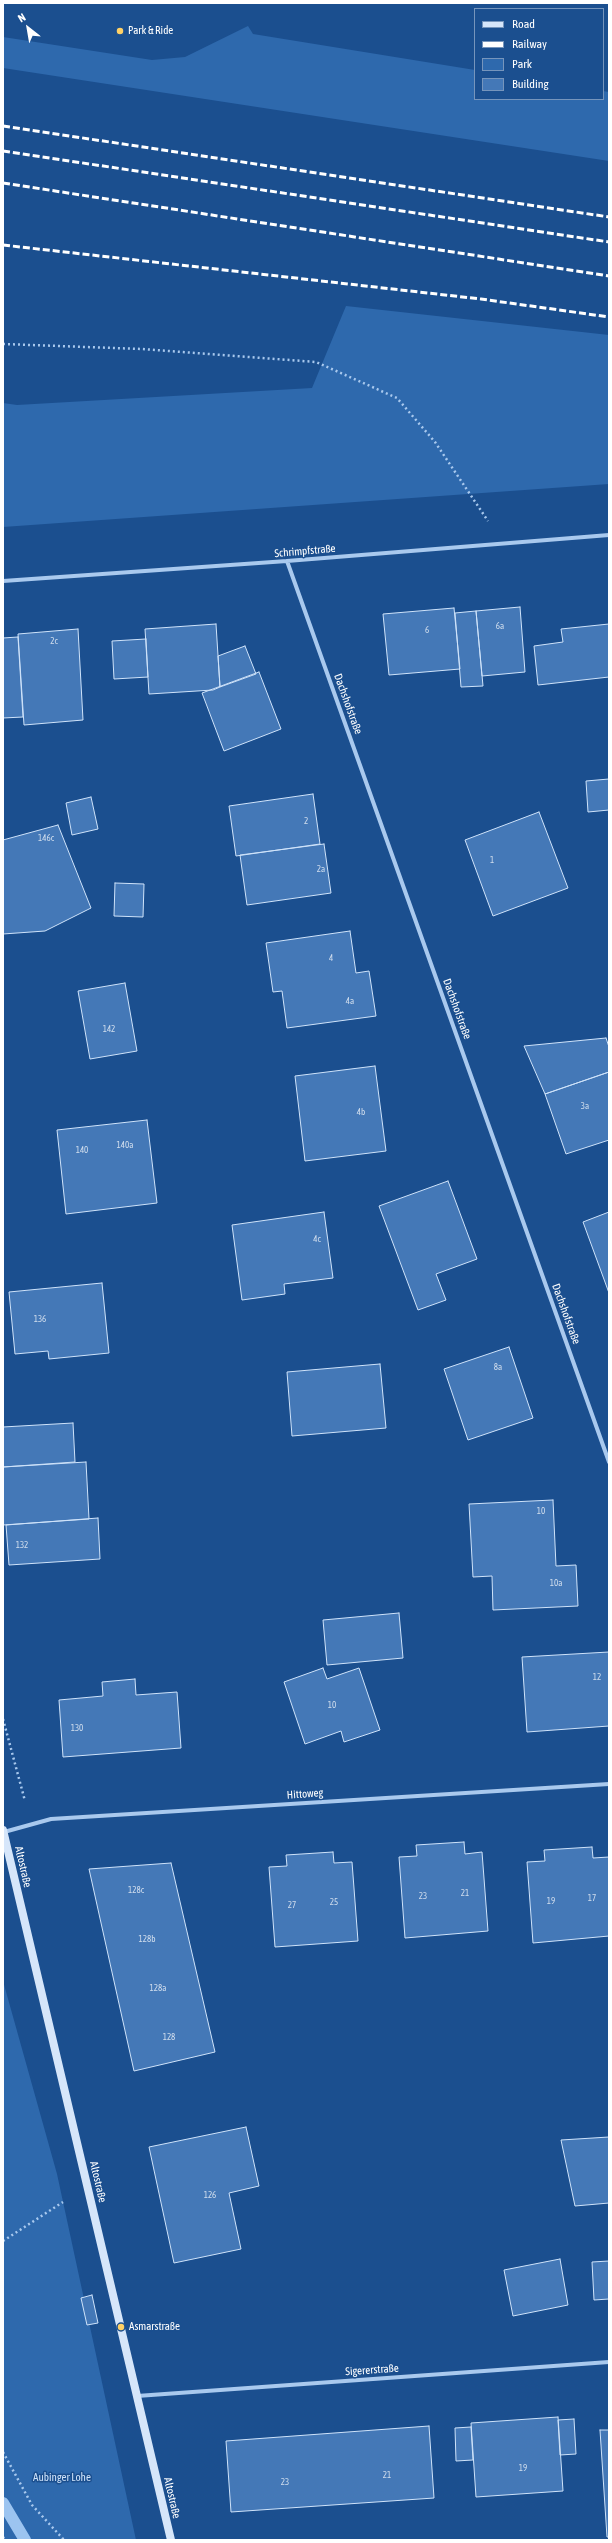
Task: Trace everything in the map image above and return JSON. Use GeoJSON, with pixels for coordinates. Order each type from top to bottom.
{"type":"FeatureCollection","features":[{"type":"Feature","properties":{"kind":"main road","name":"Altostraße"},"geometry":{"type":"LineString","coordinates":[[3,1831],[88,2186],[170,2540]]}},
{"type":"Feature","properties":{"kind":"street","name":"Schrimpfstraße"},"geometry":{"type":"LineString","coordinates":[[3,581],[287,562],[609,535]]}},
{"type":"Feature","properties":{"kind":"street","name":"Dachshofstraße"},"geometry":{"type":"LineString","coordinates":[[287,562],[609,1462]]}},
{"type":"Feature","properties":{"kind":"street","name":"Hittoweg"},"geometry":{"type":"LineString","coordinates":[[3,1831],[51,1819],[609,1784]]}},
{"type":"Feature","properties":{"kind":"street","name":"Sigererstraße"},"geometry":{"type":"LineString","coordinates":[[136,2396],[609,2362]]}},
{"type":"Feature","properties":{"kind":"path"},"geometry":{"type":"LineString","coordinates":[[3,344],[142,349],[316,362],[397,398],[435,442],[487,519],[500,544]]}},
{"type":"Feature","properties":{"kind":"path"},"geometry":{"type":"LineString","coordinates":[[3,2241],[88,2186]]}},
{"type":"Feature","properties":{"kind":"path"},"geometry":{"type":"LineString","coordinates":[[3,2452],[32,2505],[64,2540]]}},
{"type":"Feature","properties":{"kind":"green space"},"geometry":{"type":"Polygon","coordinates":[[[248,26],[253,34],[474,70],[474,100],[604,100],[604,91],[609,92],[609,161],[3,68],[3,37],[152,60],[185,57],[248,26]]]}},
{"type":"Feature","properties":{"kind":"green space"},"geometry":{"type":"Polygon","coordinates":[[[346,306],[609,335],[609,484],[3,527],[3,403],[17,405],[312,388],[346,306]]]}},
{"type":"Feature","properties":{"kind":"green space","name":"Aubinger Lohe"},"geometry":{"type":"Polygon","coordinates":[[[3,1981],[57,2174],[136,2540],[3,2540],[3,1981]]]}},
{"type":"Feature","properties":{"kind":"building"},"geometry":{"type":"Polygon","coordinates":[[[520,607],[525,672],[482,676],[476,611],[520,607]]]}},
{"type":"Feature","properties":{"kind":"building"},"geometry":{"type":"Polygon","coordinates":[[[454,608],[460,669],[389,675],[383,614],[454,608]]]}},
{"type":"Feature","properties":{"kind":"building"},"geometry":{"type":"Polygon","coordinates":[[[476,611],[483,686],[461,687],[455,613],[476,611]]]}},
{"type":"Feature","properties":{"kind":"building"},"geometry":{"type":"Polygon","coordinates":[[[216,624],[220,687],[213,690],[149,694],[145,629],[216,624]]]}},
{"type":"Feature","properties":{"kind":"building"},"geometry":{"type":"Polygon","coordinates":[[[609,624],[609,677],[538,685],[534,646],[563,642],[561,629],[609,624]]]}},
{"type":"Feature","properties":{"kind":"building"},"geometry":{"type":"Polygon","coordinates":[[[78,629],[83,720],[24,725],[18,634],[78,629]]]}},
{"type":"Feature","properties":{"kind":"building"},"geometry":{"type":"Polygon","coordinates":[[[18,637],[23,717],[3,718],[3,638],[18,637]]]}},
{"type":"Feature","properties":{"kind":"building"},"geometry":{"type":"Polygon","coordinates":[[[146,639],[148,677],[114,679],[112,641],[146,639]]]}},
{"type":"Feature","properties":{"kind":"building"},"geometry":{"type":"Polygon","coordinates":[[[245,646],[256,674],[220,687],[218,656],[245,646]]]}},
{"type":"Feature","properties":{"kind":"building"},"geometry":{"type":"Polygon","coordinates":[[[259,672],[281,729],[224,751],[202,693],[259,672]]]}},
{"type":"Feature","properties":{"kind":"building"},"geometry":{"type":"Polygon","coordinates":[[[609,779],[609,810],[588,812],[586,781],[609,779]]]}},
{"type":"Feature","properties":{"kind":"building"},"geometry":{"type":"Polygon","coordinates":[[[313,794],[320,844],[236,856],[229,806],[313,794]]]}},
{"type":"Feature","properties":{"kind":"building"},"geometry":{"type":"Polygon","coordinates":[[[91,797],[98,829],[72,835],[66,803],[91,797]]]}},
{"type":"Feature","properties":{"kind":"building"},"geometry":{"type":"Polygon","coordinates":[[[539,812],[568,888],[493,916],[465,840],[539,812]]]}},
{"type":"Feature","properties":{"kind":"building"},"geometry":{"type":"Polygon","coordinates":[[[58,825],[91,908],[45,931],[3,934],[3,840],[58,825]]]}},
{"type":"Feature","properties":{"kind":"building"},"geometry":{"type":"Polygon","coordinates":[[[324,844],[331,893],[247,905],[240,855],[324,844]]]}},
{"type":"Feature","properties":{"kind":"building"},"geometry":{"type":"Polygon","coordinates":[[[115,883],[144,884],[143,917],[114,916],[115,883]]]}},
{"type":"Feature","properties":{"kind":"building"},"geometry":{"type":"Polygon","coordinates":[[[350,931],[356,973],[369,971],[376,1016],[287,1028],[282,991],[273,992],[266,943],[350,931]]]}},
{"type":"Feature","properties":{"kind":"building"},"geometry":{"type":"Polygon","coordinates":[[[125,983],[137,1051],[90,1059],[78,991],[125,983]]]}},
{"type":"Feature","properties":{"kind":"building"},"geometry":{"type":"Polygon","coordinates":[[[606,1038],[609,1047],[609,1072],[545,1094],[524,1046],[606,1038]]]}},
{"type":"Feature","properties":{"kind":"building"},"geometry":{"type":"Polygon","coordinates":[[[375,1066],[386,1151],[305,1161],[295,1076],[375,1066]]]}},
{"type":"Feature","properties":{"kind":"building"},"geometry":{"type":"Polygon","coordinates":[[[609,1072],[609,1140],[566,1154],[545,1094],[609,1072]]]}},
{"type":"Feature","properties":{"kind":"building"},"geometry":{"type":"Polygon","coordinates":[[[147,1120],[157,1203],[66,1214],[57,1130],[147,1120]]]}},
{"type":"Feature","properties":{"kind":"building"},"geometry":{"type":"Polygon","coordinates":[[[448,1181],[477,1259],[436,1274],[446,1300],[418,1310],[379,1206],[448,1181]]]}},
{"type":"Feature","properties":{"kind":"building"},"geometry":{"type":"Polygon","coordinates":[[[324,1212],[333,1278],[284,1284],[285,1294],[242,1300],[232,1225],[324,1212]]]}},
{"type":"Feature","properties":{"kind":"building"},"geometry":{"type":"Polygon","coordinates":[[[609,1212],[609,1293],[583,1222],[609,1212]]]}},
{"type":"Feature","properties":{"kind":"building"},"geometry":{"type":"Polygon","coordinates":[[[102,1283],[109,1353],[49,1359],[48,1351],[15,1354],[9,1292],[102,1283]]]}},
{"type":"Feature","properties":{"kind":"building"},"geometry":{"type":"Polygon","coordinates":[[[509,1347],[533,1418],[468,1440],[444,1369],[509,1347]]]}},
{"type":"Feature","properties":{"kind":"building"},"geometry":{"type":"Polygon","coordinates":[[[380,1364],[386,1428],[292,1436],[287,1372],[380,1364]]]}},
{"type":"Feature","properties":{"kind":"building"},"geometry":{"type":"Polygon","coordinates":[[[73,1423],[75,1462],[3,1467],[3,1427],[73,1423]]]}},
{"type":"Feature","properties":{"kind":"building"},"geometry":{"type":"Polygon","coordinates":[[[86,1462],[89,1519],[3,1525],[3,1467],[86,1462]]]}},
{"type":"Feature","properties":{"kind":"building"},"geometry":{"type":"Polygon","coordinates":[[[553,1500],[556,1566],[576,1565],[578,1606],[493,1610],[492,1576],[473,1577],[469,1504],[553,1500]]]}},
{"type":"Feature","properties":{"kind":"building"},"geometry":{"type":"Polygon","coordinates":[[[98,1518],[100,1559],[9,1565],[6,1525],[98,1518]]]}},
{"type":"Feature","properties":{"kind":"building"},"geometry":{"type":"Polygon","coordinates":[[[399,1613],[403,1658],[327,1665],[323,1620],[399,1613]]]}},
{"type":"Feature","properties":{"kind":"building"},"geometry":{"type":"Polygon","coordinates":[[[609,1652],[609,1726],[527,1732],[522,1657],[609,1652]]]}},
{"type":"Feature","properties":{"kind":"building"},"geometry":{"type":"Polygon","coordinates":[[[323,1668],[327,1679],[359,1668],[380,1730],[344,1742],[341,1731],[305,1744],[284,1682],[323,1668]]]}},
{"type":"Feature","properties":{"kind":"building"},"geometry":{"type":"Polygon","coordinates":[[[135,1679],[136,1695],[177,1692],[181,1748],[63,1757],[59,1700],[103,1696],[102,1682],[135,1679]]]}},
{"type":"Feature","properties":{"kind":"building"},"geometry":{"type":"Polygon","coordinates":[[[464,1842],[465,1854],[482,1852],[488,1931],[405,1938],[399,1857],[417,1856],[416,1845],[464,1842]]]}},
{"type":"Feature","properties":{"kind":"building"},"geometry":{"type":"Polygon","coordinates":[[[592,1847],[593,1858],[609,1857],[609,1936],[533,1943],[527,1862],[545,1861],[544,1850],[592,1847]]]}},
{"type":"Feature","properties":{"kind":"building"},"geometry":{"type":"Polygon","coordinates":[[[333,1852],[334,1863],[352,1862],[358,1941],[275,1947],[269,1867],[287,1866],[286,1855],[333,1852]]]}},
{"type":"Feature","properties":{"kind":"building"},"geometry":{"type":"Polygon","coordinates":[[[171,1863],[215,2052],[134,2071],[89,1869],[171,1863]]]}},
{"type":"Feature","properties":{"kind":"building"},"geometry":{"type":"Polygon","coordinates":[[[246,2127],[259,2186],[229,2193],[241,2249],[174,2263],[149,2147],[246,2127]]]}},
{"type":"Feature","properties":{"kind":"building"},"geometry":{"type":"Polygon","coordinates":[[[609,2137],[609,2203],[575,2206],[561,2140],[609,2137]]]}},
{"type":"Feature","properties":{"kind":"building"},"geometry":{"type":"Polygon","coordinates":[[[560,2259],[568,2305],[513,2316],[504,2270],[560,2259]]]}},
{"type":"Feature","properties":{"kind":"building"},"geometry":{"type":"Polygon","coordinates":[[[609,2261],[609,2299],[594,2300],[592,2262],[609,2261]]]}},
{"type":"Feature","properties":{"kind":"building"},"geometry":{"type":"Polygon","coordinates":[[[92,2295],[98,2323],[87,2325],[81,2298],[92,2295]]]}},
{"type":"Feature","properties":{"kind":"building"},"geometry":{"type":"Polygon","coordinates":[[[558,2417],[563,2491],[476,2497],[471,2423],[558,2417]]]}},
{"type":"Feature","properties":{"kind":"building"},"geometry":{"type":"Polygon","coordinates":[[[574,2419],[576,2454],[560,2455],[558,2420],[574,2419]]]}},
{"type":"Feature","properties":{"kind":"building"},"geometry":{"type":"Polygon","coordinates":[[[429,2426],[434,2498],[231,2512],[226,2441],[429,2426]]]}},
{"type":"Feature","properties":{"kind":"building"},"geometry":{"type":"Polygon","coordinates":[[[471,2427],[473,2460],[456,2461],[455,2428],[471,2427]]]}},
{"type":"Feature","properties":{"kind":"building"},"geometry":{"type":"Polygon","coordinates":[[[600,2430],[609,2430],[609,2537],[607,2537],[600,2430]]]}},
{"type":"Feature","properties":{"kind":"waterway"},"geometry":{"type":"LineString","coordinates":[[3,2503],[25,2540]]}},
{"type":"Feature","properties":{"kind":"railway"},"geometry":{"type":"LineString","coordinates":[[3,126],[609,217]]}},
{"type":"Feature","properties":{"kind":"railway"},"geometry":{"type":"LineString","coordinates":[[3,151],[609,242]]}},
{"type":"Feature","properties":{"kind":"railway"},"geometry":{"type":"LineString","coordinates":[[3,183],[609,276]]}},
{"type":"Feature","properties":{"kind":"railway"},"geometry":{"type":"LineString","coordinates":[[3,245],[481,299],[609,317]]}},
{"type":"Feature","properties":{"kind":"place","name":"Park & Ride"},"geometry":{"type":"Point","coordinates":[120,31]}},
{"type":"Feature","properties":{"kind":"place","name":"Asmarstraße"},"geometry":{"type":"Point","coordinates":[121,2327]}}]}
